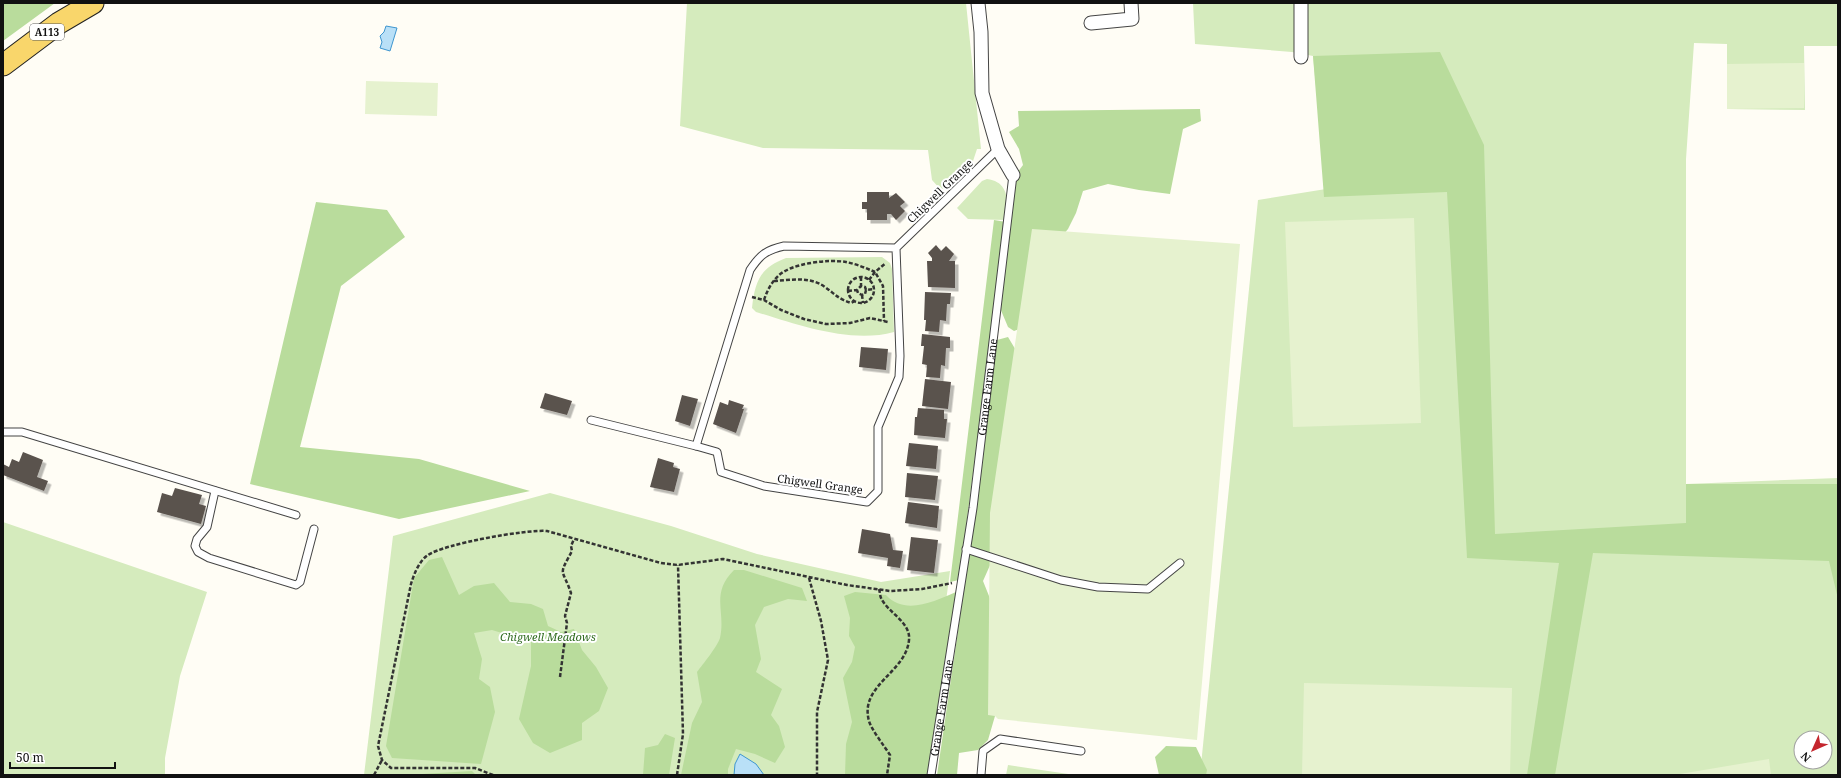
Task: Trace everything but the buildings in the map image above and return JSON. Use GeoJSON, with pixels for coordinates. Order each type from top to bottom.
{"type":"FeatureCollection","features":[{"type":"Feature","properties":{"kind":"main road","name":"A113"},"geometry":{"type":"LineString","coordinates":[[3,65],[59,23],[93,3]]}},
{"type":"Feature","properties":{"kind":"street","name":"Grange Farm Lane"},"geometry":{"type":"LineString","coordinates":[[978,3],[982,32],[982,93],[998,149],[1013,176]]}},
{"type":"Feature","properties":{"kind":"street"},"geometry":{"type":"LineString","coordinates":[[1091,23],[1132,19],[1131,3]]}},
{"type":"Feature","properties":{"kind":"street"},"geometry":{"type":"LineString","coordinates":[[1301,3],[1301,57]]}},
{"type":"Feature","properties":{"kind":"lane","name":"Chigwell Grange"},"geometry":{"type":"LineString","coordinates":[[591,420],[717,452],[721,472],[764,486],[867,502],[878,491],[878,427],[899,377],[899,324],[896,248],[998,149]]}},
{"type":"Feature","properties":{"kind":"lane","name":"Grange Farm Lane"},"geometry":{"type":"LineString","coordinates":[[931,775],[973,508],[1013,176]]}},
{"type":"Feature","properties":{"kind":"lane"},"geometry":{"type":"LineString","coordinates":[[696,446],[750,270],[757,259],[769,250],[784,246],[896,248]]}},
{"type":"Feature","properties":{"kind":"lane"},"geometry":{"type":"LineString","coordinates":[[3,432],[22,432],[296,515]]}},
{"type":"Feature","properties":{"kind":"lane"},"geometry":{"type":"LineString","coordinates":[[215,491],[207,527],[198,539],[195,546],[198,552],[210,558],[296,585],[300,582],[314,529]]}},
{"type":"Feature","properties":{"kind":"lane"},"geometry":{"type":"LineString","coordinates":[[966,549],[1061,580],[1098,587],[1148,589],[1180,563]]}},
{"type":"Feature","properties":{"kind":"lane"},"geometry":{"type":"LineString","coordinates":[[981,775],[983,751],[1000,739],[1081,751]]}},
{"type":"Feature","properties":{"kind":"path"},"geometry":{"type":"LineString","coordinates":[[869,280],[875,272],[888,261]]}},
{"type":"Feature","properties":{"kind":"path"},"geometry":{"type":"LineString","coordinates":[[764,300],[768,289],[779,275],[797,266],[820,262],[845,262],[875,272],[883,286],[884,321]]}},
{"type":"Feature","properties":{"kind":"path"},"geometry":{"type":"LineString","coordinates":[[861,277],[869,280],[874,289]]}},
{"type":"Feature","properties":{"kind":"path"},"geometry":{"type":"LineString","coordinates":[[848,291],[857,290],[861,286],[861,277]]}},
{"type":"Feature","properties":{"kind":"path"},"geometry":{"type":"LineString","coordinates":[[855,301],[849,295],[848,291],[851,283],[861,277]]}},
{"type":"Feature","properties":{"kind":"path"},"geometry":{"type":"LineString","coordinates":[[774,281],[800,279],[815,281],[825,286],[839,299],[851,303],[855,301],[863,303],[870,299],[874,289]]}},
{"type":"Feature","properties":{"kind":"path"},"geometry":{"type":"LineString","coordinates":[[861,286],[865,287],[866,290]]}},
{"type":"Feature","properties":{"kind":"path"},"geometry":{"type":"LineString","coordinates":[[866,290],[874,289]]}},
{"type":"Feature","properties":{"kind":"path"},"geometry":{"type":"LineString","coordinates":[[857,290],[859,294],[862,295],[863,303]]}},
{"type":"Feature","properties":{"kind":"path"},"geometry":{"type":"LineString","coordinates":[[862,295],[865,294],[866,290]]}},
{"type":"Feature","properties":{"kind":"path"},"geometry":{"type":"LineString","coordinates":[[743,294],[764,300],[782,310],[804,319],[826,324],[850,323],[870,318],[899,324]]}},
{"type":"Feature","properties":{"kind":"path"},"geometry":{"type":"LineString","coordinates":[[493,775],[475,768],[391,768],[382,760],[378,746],[411,584],[415,571],[427,555],[439,550],[487,538],[537,530],[547,531],[661,563],[678,565],[723,559],[809,578],[890,591],[922,588],[961,581]]}},
{"type":"Feature","properties":{"kind":"path"},"geometry":{"type":"LineString","coordinates":[[560,677],[567,623],[565,616],[571,593],[568,583],[563,576],[562,570],[572,551],[571,546],[574,539]]}},
{"type":"Feature","properties":{"kind":"path"},"geometry":{"type":"LineString","coordinates":[[677,775],[683,734],[678,565]]}},
{"type":"Feature","properties":{"kind":"path"},"geometry":{"type":"LineString","coordinates":[[809,578],[821,621],[828,660],[817,712],[817,775]]}},
{"type":"Feature","properties":{"kind":"path"},"geometry":{"type":"LineString","coordinates":[[879,589],[881,598],[908,629],[910,640],[898,667],[885,678],[871,695],[867,708],[869,723],[890,755],[887,775]]}},
{"type":"Feature","properties":{"kind":"path"},"geometry":{"type":"LineString","coordinates":[[374,775],[382,760]]}},
{"type":"Feature","properties":{"kind":"green space"},"geometry":{"type":"Polygon","coordinates":[[[3,3],[55,3],[3,41],[3,3]]]}},
{"type":"Feature","properties":{"kind":"green space"},"geometry":{"type":"Polygon","coordinates":[[[687,3],[966,3],[981,149],[977,149],[973,161],[941,190],[932,180],[928,150],[763,148],[680,126],[687,3]]]}},
{"type":"Feature","properties":{"kind":"green space"},"geometry":{"type":"Polygon","coordinates":[[[1193,3],[1838,3],[1838,46],[1804,46],[1805,110],[1727,109],[1727,44],[1694,43],[1686,159],[1686,484],[1838,478],[1838,775],[1200,775],[1258,200],[1326,189],[1313,56],[1292,52],[1195,44],[1193,3]]]}},
{"type":"Feature","properties":{"kind":"green space"},"geometry":{"type":"Polygon","coordinates":[[[1440,52],[1484,145],[1495,534],[1686,523],[1686,484],[1838,484],[1838,599],[1829,561],[1593,553],[1555,775],[1527,775],[1559,563],[1467,558],[1447,192],[1324,197],[1313,56],[1440,52]]]}},
{"type":"Feature","properties":{"kind":"green space"},"geometry":{"type":"Polygon","coordinates":[[[1804,63],[1804,108],[1727,109],[1727,64],[1804,63]]]}},
{"type":"Feature","properties":{"kind":"green space"},"geometry":{"type":"Polygon","coordinates":[[[366,81],[438,83],[437,116],[365,114],[366,81]]]}},
{"type":"Feature","properties":{"kind":"green space"},"geometry":{"type":"Polygon","coordinates":[[[1200,109],[1201,121],[1183,129],[1170,194],[1108,184],[1083,191],[1076,213],[1068,229],[1058,241],[1025,327],[1014,331],[1008,327],[1000,308],[1017,173],[1023,165],[1019,149],[1009,132],[1019,126],[1018,111],[1200,109]]]}},
{"type":"Feature","properties":{"kind":"green space"},"geometry":{"type":"Polygon","coordinates":[[[987,179],[995,181],[1004,189],[1007,200],[1006,220],[968,219],[957,208],[982,181],[987,179]]]}},
{"type":"Feature","properties":{"kind":"green space"},"geometry":{"type":"Polygon","coordinates":[[[316,202],[387,210],[405,237],[341,286],[300,447],[419,459],[530,491],[399,519],[250,484],[316,202]]]}},
{"type":"Feature","properties":{"kind":"green space"},"geometry":{"type":"Polygon","coordinates":[[[1414,218],[1421,423],[1293,427],[1285,222],[1414,218]]]}},
{"type":"Feature","properties":{"kind":"green space"},"geometry":{"type":"Polygon","coordinates":[[[994,220],[1006,222],[959,580],[950,582],[994,220]]]}},
{"type":"Feature","properties":{"kind":"green space"},"geometry":{"type":"Polygon","coordinates":[[[1032,229],[1240,244],[1197,740],[998,719],[995,716],[988,715],[990,513],[1032,229]]]}},
{"type":"Feature","properties":{"kind":"green space"},"geometry":{"type":"Polygon","coordinates":[[[882,257],[890,263],[892,269],[894,332],[860,336],[825,331],[756,312],[752,308],[755,290],[760,277],[770,266],[786,258],[882,257]]]}},
{"type":"Feature","properties":{"kind":"green space"},"geometry":{"type":"Polygon","coordinates":[[[1008,337],[1020,357],[999,545],[983,581],[997,616],[995,716],[988,740],[978,750],[959,753],[957,775],[937,775],[982,466],[997,340],[1008,337]]]}},
{"type":"Feature","properties":{"kind":"green space","name":"Chigwell Meadows"},"geometry":{"type":"Polygon","coordinates":[[[550,493],[671,526],[757,554],[881,582],[950,571],[923,775],[364,775],[393,536],[550,493]]]}},
{"type":"Feature","properties":{"kind":"green space"},"geometry":{"type":"Polygon","coordinates":[[[3,522],[207,592],[180,676],[165,758],[165,775],[3,775],[3,522]]]}},
{"type":"Feature","properties":{"kind":"green space"},"geometry":{"type":"Polygon","coordinates":[[[442,557],[459,595],[474,586],[494,583],[510,602],[531,604],[543,609],[548,626],[561,632],[574,629],[582,650],[596,667],[608,688],[599,711],[582,723],[582,740],[550,753],[533,743],[519,719],[531,666],[531,642],[492,630],[474,633],[482,659],[479,679],[490,687],[495,712],[481,764],[392,758],[386,746],[414,578],[429,560],[442,557]]]}},
{"type":"Feature","properties":{"kind":"green space"},"geometry":{"type":"Polygon","coordinates":[[[734,570],[744,570],[802,588],[807,601],[788,599],[764,607],[755,625],[761,659],[756,672],[782,689],[771,715],[779,726],[785,747],[775,763],[755,754],[736,749],[728,769],[728,775],[681,775],[692,723],[702,702],[697,672],[713,651],[720,638],[721,595],[727,579],[734,570]]]}},
{"type":"Feature","properties":{"kind":"green space"},"geometry":{"type":"Polygon","coordinates":[[[855,592],[886,595],[902,605],[911,606],[930,602],[956,592],[928,775],[845,775],[846,744],[852,722],[843,678],[852,662],[855,647],[849,636],[850,618],[844,596],[855,592]]]}},
{"type":"Feature","properties":{"kind":"green space"},"geometry":{"type":"Polygon","coordinates":[[[1304,683],[1512,688],[1510,775],[1302,775],[1304,683]]]}},
{"type":"Feature","properties":{"kind":"green space"},"geometry":{"type":"Polygon","coordinates":[[[665,734],[675,738],[669,775],[643,775],[645,748],[658,745],[665,734]]]}},
{"type":"Feature","properties":{"kind":"green space"},"geometry":{"type":"Polygon","coordinates":[[[1166,746],[1196,747],[1207,770],[1206,775],[1159,775],[1155,757],[1166,746]]]}},
{"type":"Feature","properties":{"kind":"green space"},"geometry":{"type":"Polygon","coordinates":[[[1769,759],[1771,775],[1674,775],[1769,759]]]}},
{"type":"Feature","properties":{"kind":"green space"},"geometry":{"type":"Polygon","coordinates":[[[1008,765],[1075,775],[1006,775],[1008,765]]]}},
{"type":"Feature","properties":{"kind":"green space"},"geometry":{"type":"Polygon","coordinates":[[[472,771],[476,775],[415,775],[422,774],[472,771]]]}},
{"type":"Feature","properties":{"kind":"water"},"geometry":{"type":"Polygon","coordinates":[[[386,26],[397,28],[390,51],[380,48],[382,42],[380,36],[384,32],[386,26]]]}},
{"type":"Feature","properties":{"kind":"water"},"geometry":{"type":"Polygon","coordinates":[[[740,754],[756,764],[764,775],[734,775],[735,764],[740,754]]]}}]}
